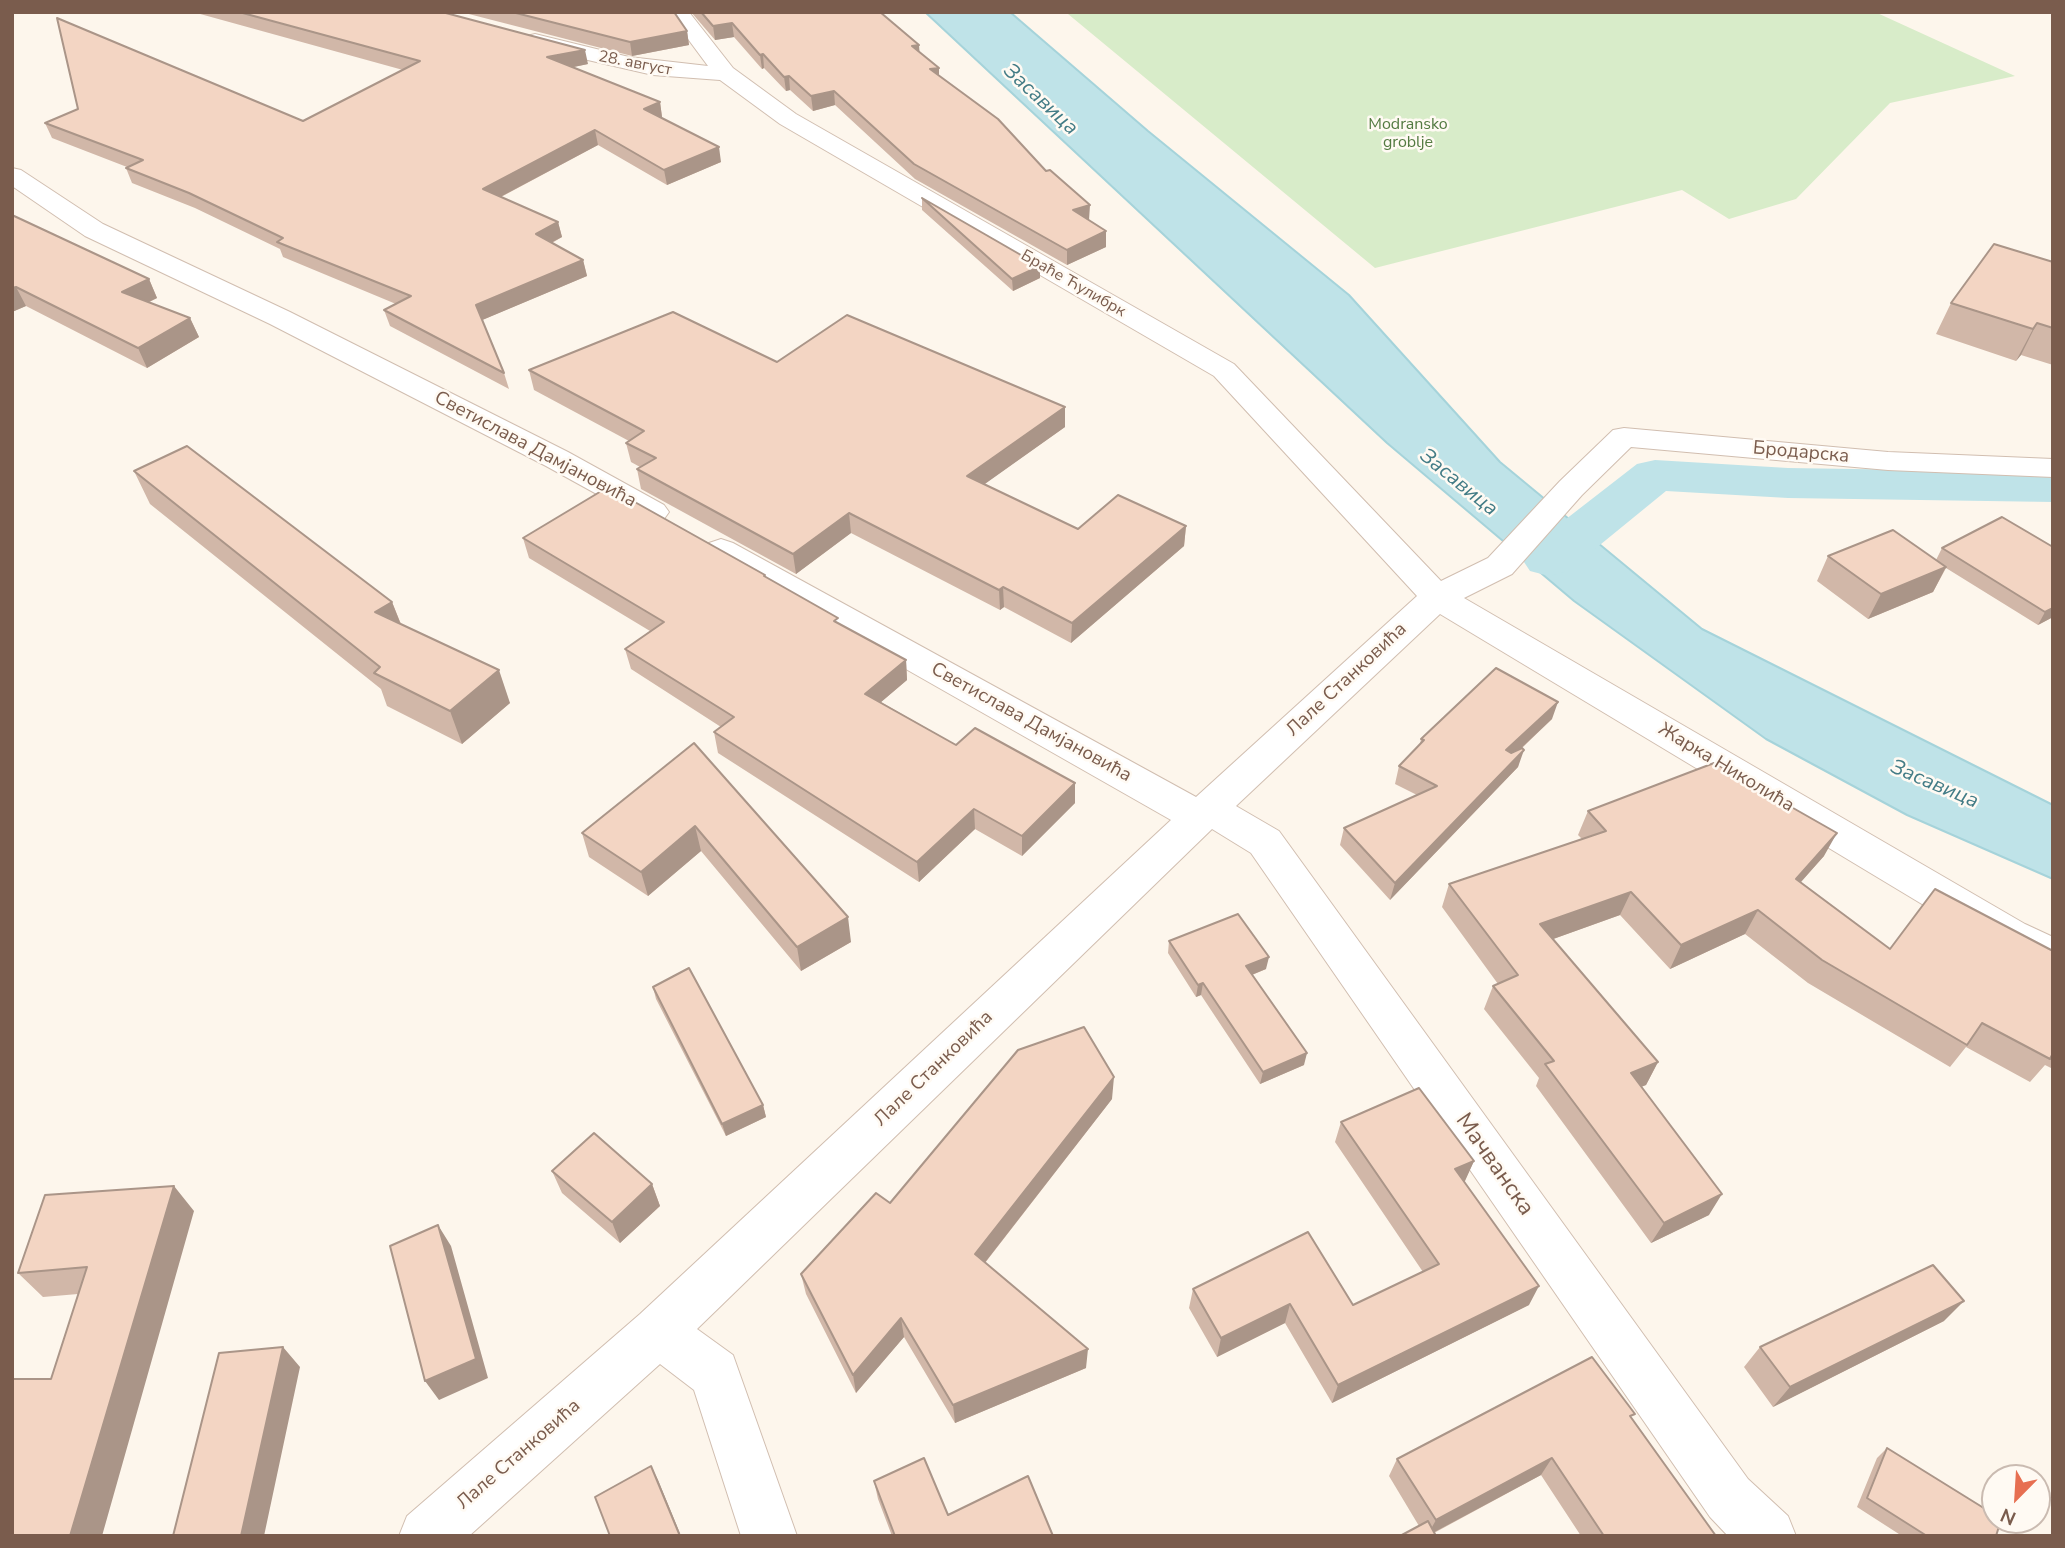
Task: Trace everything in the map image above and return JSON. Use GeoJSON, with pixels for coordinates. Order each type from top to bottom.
{"type":"FeatureCollection","features":[{"type":"Feature","properties":{"kind":"street","name":"Браће Ћулибрк"},"geometry":{"type":"LineString","coordinates":[[678,12],[725,73],[788,119],[1224,370],[1437,597]]}},
{"type":"Feature","properties":{"kind":"street","name":"28. август"},"geometry":{"type":"LineString","coordinates":[[518,37],[657,69],[692,74],[725,73]]}},
{"type":"Feature","properties":{"kind":"street","name":"Светислава Дамјановића"},"geometry":{"type":"LineString","coordinates":[[12,175],[94,230],[316,336],[557,459],[1204,812]]}},
{"type":"Feature","properties":{"kind":"street","name":"Бродарска"},"geometry":{"type":"LineString","coordinates":[[1500,566],[1571,488],[1624,437],[1888,461],[2053,468]]}},
{"type":"Feature","properties":{"kind":"street","name":"Лале Станковића"},"geometry":{"type":"LineString","coordinates":[[426,1536],[658,1332],[1204,812],[1437,597],[1500,566]]}},
{"type":"Feature","properties":{"kind":"street","name":"Жарка Николића"},"geometry":{"type":"LineString","coordinates":[[1437,597],[2010,936],[2053,957]]}},
{"type":"Feature","properties":{"kind":"street","name":"Мачванска"},"geometry":{"type":"LineString","coordinates":[[1204,812],[1265,842],[1729,1498],[1768,1536]]}},
{"type":"Feature","properties":{"kind":"street"},"geometry":{"type":"LineString","coordinates":[[658,1332],[715,1373],[769,1536]]}},
{"type":"Feature","properties":{"kind":"green space","name":"Modransko groblje"},"geometry":{"type":"Polygon","coordinates":[[[1875,12],[2015,76],[1890,103],[1796,199],[1729,219],[1682,190],[1375,268],[1068,14],[1875,12]]]}},
{"type":"Feature","properties":{"kind":"water","name":"Засавица"},"geometry":{"type":"Polygon","coordinates":[[[925,12],[1010,12],[1148,131],[1349,295],[1500,462],[1702,629],[2053,805],[2053,879],[1907,815],[1766,739],[1574,601],[1387,443],[925,12]]]}},
{"type":"Feature","properties":{"kind":"building"},"geometry":{"type":"Polygon","coordinates":[[[239,12],[442,12],[585,50],[547,57],[660,102],[644,109],[719,147],[664,170],[595,130],[483,189],[558,222],[536,234],[583,260],[476,305],[504,373],[384,310],[411,296],[277,242],[283,238],[189,193],[126,168],[143,160],[45,123],[78,109],[57,18],[303,121],[420,61],[239,12]]]}},
{"type":"Feature","properties":{"kind":"building"},"geometry":{"type":"Polygon","coordinates":[[[512,12],[674,12],[687,31],[630,42],[512,12]]]}},
{"type":"Feature","properties":{"kind":"building"},"geometry":{"type":"Polygon","coordinates":[[[701,12],[880,12],[919,45],[912,46],[939,68],[930,69],[998,119],[1046,171],[1050,170],[1090,205],[1073,210],[1106,231],[1067,250],[914,164],[834,91],[811,96],[789,76],[784,77],[763,54],[760,55],[732,23],[713,26],[701,12]]]}},
{"type":"Feature","properties":{"kind":"building"},"geometry":{"type":"Polygon","coordinates":[[[922,198],[1040,266],[1012,279],[922,198]]]}},
{"type":"Feature","properties":{"kind":"building"},"geometry":{"type":"Polygon","coordinates":[[[12,215],[149,279],[122,292],[190,318],[138,348],[16,287],[12,288],[12,215]]]}},
{"type":"Feature","properties":{"kind":"building"},"geometry":{"type":"Polygon","coordinates":[[[1994,244],[2053,262],[2053,328],[2037,323],[2033,329],[1951,303],[1994,244]]]}},
{"type":"Feature","properties":{"kind":"building"},"geometry":{"type":"Polygon","coordinates":[[[673,312],[777,362],[847,315],[1065,407],[967,476],[1078,529],[1118,495],[1186,526],[1072,623],[1003,587],[999,590],[849,513],[793,554],[637,469],[656,458],[626,443],[644,431],[529,370],[673,312]]]}},
{"type":"Feature","properties":{"kind":"building"},"geometry":{"type":"Polygon","coordinates":[[[187,446],[392,602],[375,612],[499,670],[450,711],[374,673],[380,667],[134,471],[187,446]]]}},
{"type":"Feature","properties":{"kind":"building"},"geometry":{"type":"Polygon","coordinates":[[[608,487],[765,575],[838,618],[834,621],[906,660],[865,694],[956,745],[975,728],[1075,783],[1022,836],[974,809],[917,862],[714,732],[734,717],[625,649],[664,622],[523,538],[608,487]]]}},
{"type":"Feature","properties":{"kind":"building"},"geometry":{"type":"Polygon","coordinates":[[[2002,517],[2053,547],[2053,608],[2045,612],[1942,548],[2002,517]]]}},
{"type":"Feature","properties":{"kind":"building"},"geometry":{"type":"Polygon","coordinates":[[[1893,530],[1946,567],[1881,594],[1828,556],[1893,530]]]}},
{"type":"Feature","properties":{"kind":"building"},"geometry":{"type":"Polygon","coordinates":[[[1496,668],[1558,702],[1506,750],[1511,753],[1522,748],[1524,750],[1395,883],[1344,828],[1437,786],[1399,766],[1424,740],[1421,739],[1496,668]]]}},
{"type":"Feature","properties":{"kind":"building"},"geometry":{"type":"Polygon","coordinates":[[[694,743],[848,917],[797,947],[695,826],[641,872],[582,833],[694,743]]]}},
{"type":"Feature","properties":{"kind":"building"},"geometry":{"type":"Polygon","coordinates":[[[1714,763],[1837,833],[1796,879],[1890,949],[1935,889],[2053,951],[2053,1053],[2050,1059],[1982,1023],[1967,1045],[1822,960],[1758,910],[1681,945],[1631,892],[1540,924],[1658,1062],[1631,1073],[1722,1194],[1664,1223],[1545,1064],[1554,1061],[1493,986],[1518,975],[1449,884],[1606,831],[1588,811],[1714,763]]]}},
{"type":"Feature","properties":{"kind":"building"},"geometry":{"type":"Polygon","coordinates":[[[1238,914],[1269,957],[1246,966],[1307,1053],[1263,1072],[1203,983],[1198,985],[1169,941],[1238,914]]]}},
{"type":"Feature","properties":{"kind":"building"},"geometry":{"type":"Polygon","coordinates":[[[689,968],[763,1105],[722,1124],[653,987],[689,968]]]}},
{"type":"Feature","properties":{"kind":"building"},"geometry":{"type":"Polygon","coordinates":[[[1084,1027],[1114,1077],[975,1254],[1088,1349],[953,1405],[901,1318],[853,1375],[801,1274],[876,1193],[890,1203],[1018,1050],[1084,1027]]]}},
{"type":"Feature","properties":{"kind":"building"},"geometry":{"type":"Polygon","coordinates":[[[1419,1088],[1474,1161],[1455,1169],[1539,1286],[1338,1385],[1290,1304],[1221,1338],[1193,1289],[1308,1232],[1353,1305],[1439,1264],[1341,1122],[1419,1088]]]}},
{"type":"Feature","properties":{"kind":"building"},"geometry":{"type":"Polygon","coordinates":[[[594,1133],[652,1184],[612,1222],[552,1171],[594,1133]]]}},
{"type":"Feature","properties":{"kind":"building"},"geometry":{"type":"Polygon","coordinates":[[[174,1186],[70,1536],[12,1536],[12,1379],[51,1379],[87,1267],[18,1273],[45,1195],[174,1186]]]}},
{"type":"Feature","properties":{"kind":"building"},"geometry":{"type":"Polygon","coordinates":[[[438,1225],[476,1359],[425,1381],[390,1246],[438,1225]]]}},
{"type":"Feature","properties":{"kind":"building"},"geometry":{"type":"Polygon","coordinates":[[[1933,1265],[1964,1301],[1790,1387],[1760,1347],[1933,1265]]]}},
{"type":"Feature","properties":{"kind":"building"},"geometry":{"type":"Polygon","coordinates":[[[283,1347],[241,1536],[173,1536],[219,1353],[283,1347]]]}},
{"type":"Feature","properties":{"kind":"building"},"geometry":{"type":"Polygon","coordinates":[[[1592,1357],[1635,1414],[1630,1416],[1716,1536],[1604,1536],[1552,1458],[1436,1520],[1397,1459],[1592,1357]]]}},
{"type":"Feature","properties":{"kind":"building"},"geometry":{"type":"Polygon","coordinates":[[[1887,1448],[1981,1506],[1981,1534],[1997,1534],[1927,1536],[1867,1498],[1887,1448]]]}},
{"type":"Feature","properties":{"kind":"building"},"geometry":{"type":"Polygon","coordinates":[[[924,1458],[948,1515],[1028,1476],[1053,1536],[895,1536],[874,1481],[924,1458]]]}},
{"type":"Feature","properties":{"kind":"building"},"geometry":{"type":"Polygon","coordinates":[[[651,1466],[680,1536],[610,1536],[595,1497],[651,1466]]]}},
{"type":"Feature","properties":{"kind":"building"},"geometry":{"type":"Polygon","coordinates":[[[1428,1521],[1436,1536],[1400,1536],[1428,1521]]]}},
{"type":"Feature","properties":{"kind":"waterway"},"geometry":{"type":"LineString","coordinates":[[1549,559],[1655,475],[1788,483],[2053,487]]}}]}
